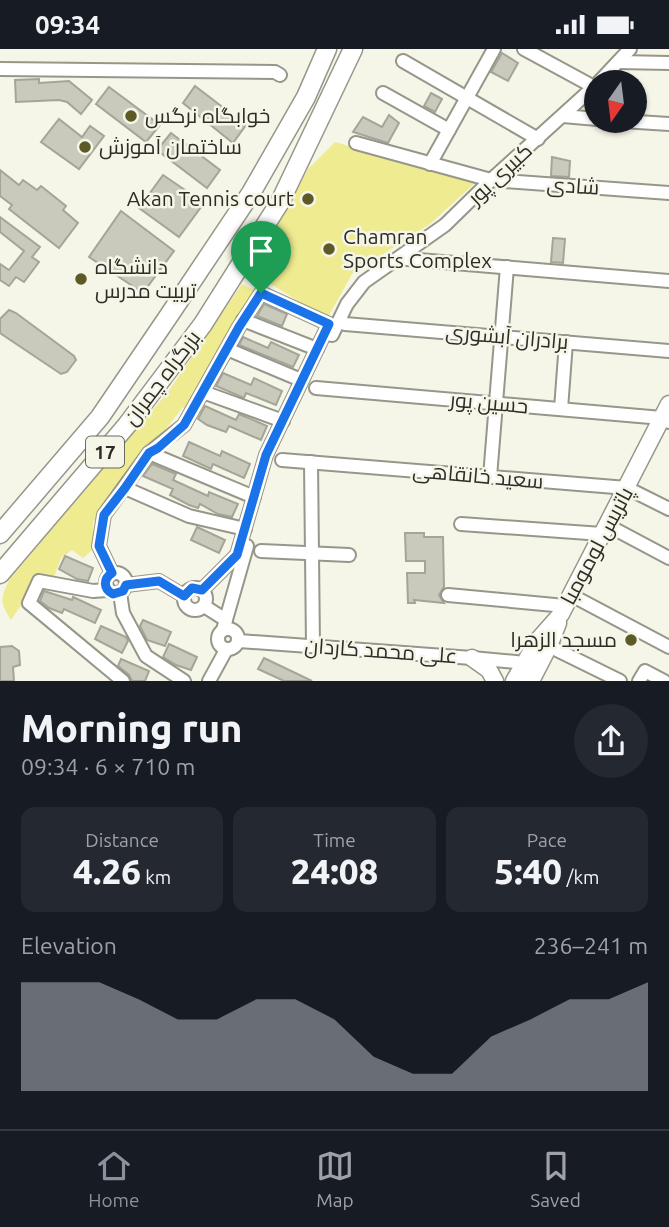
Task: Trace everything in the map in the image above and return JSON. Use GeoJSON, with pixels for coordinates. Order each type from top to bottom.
{"type":"FeatureCollection","features":[{"type":"Feature","properties":{"kind":"highway","name":"بزرگراه چمران"},"geometry":{"type":"LineString","coordinates":[[0,534],[100,417],[251,193],[306,97],[327,49]]}},
{"type":"Feature","properties":{"kind":"highway","name":"بزرگراه چمران"},"geometry":{"type":"LineString","coordinates":[[0,574],[127,425],[203,324],[280,202],[353,49]]}},
{"type":"Feature","properties":{"kind":"main road","name":"پاتریس لومومبا"},"geometry":{"type":"LineString","coordinates":[[514,681],[530,672],[538,640],[566,605],[667,415]]}},
{"type":"Feature","properties":{"kind":"main road"},"geometry":{"type":"LineString","coordinates":[[530,672],[549,646],[566,605]]}},
{"type":"Feature","properties":{"kind":"main road"},"geometry":{"type":"LineString","coordinates":[[472,658],[489,670],[495,681]]}},
{"type":"Feature","properties":{"kind":"street"},"geometry":{"type":"LineString","coordinates":[[430,164],[494,49]]}},
{"type":"Feature","properties":{"kind":"street"},"geometry":{"type":"LineString","coordinates":[[524,49],[584,79]]}},
{"type":"Feature","properties":{"kind":"street","name":"کبیری پور"},"geometry":{"type":"LineString","coordinates":[[610,70],[630,49]]}},
{"type":"Feature","properties":{"kind":"street"},"geometry":{"type":"LineString","coordinates":[[404,61],[538,139]]}},
{"type":"Feature","properties":{"kind":"street"},"geometry":{"type":"LineString","coordinates":[[618,62],[669,63]]}},
{"type":"Feature","properties":{"kind":"street"},"geometry":{"type":"LineString","coordinates":[[0,69],[275,72],[280,75]]}},
{"type":"Feature","properties":{"kind":"street"},"geometry":{"type":"LineString","coordinates":[[383,93],[449,130]]}},
{"type":"Feature","properties":{"kind":"street","name":"کبیری پور"},"geometry":{"type":"LineString","coordinates":[[225,625],[272,459],[347,304],[364,282],[439,230],[584,96]]}},
{"type":"Feature","properties":{"kind":"street"},"geometry":{"type":"LineString","coordinates":[[562,116],[584,118]]}},
{"type":"Feature","properties":{"kind":"street"},"geometry":{"type":"LineString","coordinates":[[648,123],[669,124]]}},
{"type":"Feature","properties":{"kind":"street","name":"شادی"},"geometry":{"type":"LineString","coordinates":[[356,143],[491,180],[669,193]]}},
{"type":"Feature","properties":{"kind":"street"},"geometry":{"type":"LineString","coordinates":[[407,259],[669,281]]}},
{"type":"Feature","properties":{"kind":"street"},"geometry":{"type":"LineString","coordinates":[[490,477],[507,267]]}},
{"type":"Feature","properties":{"kind":"street"},"geometry":{"type":"LineString","coordinates":[[184,681],[146,656],[123,613],[118,589],[122,575],[112,573],[99,546],[104,515],[149,453],[184,425],[261,293],[329,324],[266,455],[237,555],[202,590]]}},
{"type":"Feature","properties":{"kind":"street"},"geometry":{"type":"LineString","coordinates":[[243,320],[317,349]]}},
{"type":"Feature","properties":{"kind":"street","name":"برادران آبشوری"},"geometry":{"type":"LineString","coordinates":[[345,324],[669,351]]}},
{"type":"Feature","properties":{"kind":"street"},"geometry":{"type":"LineString","coordinates":[[561,409],[566,342]]}},
{"type":"Feature","properties":{"kind":"street"},"geometry":{"type":"LineString","coordinates":[[226,349],[301,380]]}},
{"type":"Feature","properties":{"kind":"street","name":"حسین پور"},"geometry":{"type":"LineString","coordinates":[[316,388],[496,404],[667,415]]}},
{"type":"Feature","properties":{"kind":"street"},"geometry":{"type":"LineString","coordinates":[[203,392],[283,421]]}},
{"type":"Feature","properties":{"kind":"street"},"geometry":{"type":"LineString","coordinates":[[149,453],[254,498]]}},
{"type":"Feature","properties":{"kind":"street","name":"سعید خانقاهی"},"geometry":{"type":"LineString","coordinates":[[282,460],[627,488],[669,509]]}},
{"type":"Feature","properties":{"kind":"street"},"geometry":{"type":"LineString","coordinates":[[311,462],[313,646]]}},
{"type":"Feature","properties":{"kind":"street"},"geometry":{"type":"LineString","coordinates":[[125,488],[189,516],[245,529]]}},
{"type":"Feature","properties":{"kind":"street"},"geometry":{"type":"LineString","coordinates":[[461,524],[605,530],[669,558]]}},
{"type":"Feature","properties":{"kind":"street"},"geometry":{"type":"LineString","coordinates":[[261,551],[349,555]]}},
{"type":"Feature","properties":{"kind":"street"},"geometry":{"type":"LineString","coordinates":[[123,681],[29,603],[39,581],[93,591],[159,581],[184,596]]}},
{"type":"Feature","properties":{"kind":"street"},"geometry":{"type":"LineString","coordinates":[[192,588],[202,590],[206,596],[204,606],[198,610],[190,609],[185,604],[184,596],[192,588]]}},
{"type":"Feature","properties":{"kind":"street"},"geometry":{"type":"LineString","coordinates":[[448,595],[566,605],[669,647]]}},
{"type":"Feature","properties":{"kind":"street"},"geometry":{"type":"LineString","coordinates":[[204,606],[236,632],[239,641],[236,647],[226,650],[209,681]]}},
{"type":"Feature","properties":{"kind":"street"},"geometry":{"type":"LineString","coordinates":[[225,625],[218,639],[220,646],[226,650]]}},
{"type":"Feature","properties":{"kind":"street","name":"علی محمد کاردان"},"geometry":{"type":"LineString","coordinates":[[239,641],[472,658],[530,672]]}},
{"type":"Feature","properties":{"kind":"street"},"geometry":{"type":"LineString","coordinates":[[549,646],[620,681]]}},
{"type":"Feature","properties":{"kind":"shaded area","name":"Chamran Sports Complex"},"geometry":{"type":"Polygon","coordinates":[[[335,142],[475,183],[430,224],[352,274],[327,319],[253,273],[308,169],[335,142]]]}},
{"type":"Feature","properties":{"kind":"shaded area"},"geometry":{"type":"Polygon","coordinates":[[[242,284],[256,291],[189,411],[183,407],[93,522],[93,549],[83,558],[72,550],[61,558],[54,577],[39,578],[11,620],[2,601],[9,580],[168,392],[242,284]]]}},
{"type":"Feature","properties":{"kind":"building"},"geometry":{"type":"Polygon","coordinates":[[[502,53],[518,63],[508,81],[491,72],[502,53]]]}},
{"type":"Feature","properties":{"kind":"building"},"geometry":{"type":"Polygon","coordinates":[[[39,79],[39,83],[69,81],[92,100],[81,114],[67,102],[59,100],[16,102],[15,80],[39,79]]]}},
{"type":"Feature","properties":{"kind":"building"},"geometry":{"type":"Polygon","coordinates":[[[195,86],[246,125],[233,143],[183,103],[195,86]]]}},
{"type":"Feature","properties":{"kind":"building","name":"خوابگاه نرگس"},"geometry":{"type":"Polygon","coordinates":[[[109,87],[160,125],[146,142],[96,104],[109,87]]]}},
{"type":"Feature","properties":{"kind":"building"},"geometry":{"type":"Polygon","coordinates":[[[431,93],[442,99],[435,112],[424,106],[431,93]]]}},
{"type":"Feature","properties":{"kind":"building"},"geometry":{"type":"Polygon","coordinates":[[[389,115],[399,123],[388,143],[353,132],[363,117],[382,127],[389,115]]]}},
{"type":"Feature","properties":{"kind":"building"},"geometry":{"type":"Polygon","coordinates":[[[59,119],[82,137],[90,126],[104,136],[79,169],[41,142],[59,119]]]}},
{"type":"Feature","properties":{"kind":"building"},"geometry":{"type":"Polygon","coordinates":[[[171,133],[220,170],[207,188],[157,150],[171,133]]]}},
{"type":"Feature","properties":{"kind":"building"},"geometry":{"type":"Polygon","coordinates":[[[552,157],[570,161],[569,177],[551,176],[552,157]]]}},
{"type":"Feature","properties":{"kind":"building"},"geometry":{"type":"Polygon","coordinates":[[[0,170],[19,185],[23,180],[37,190],[41,186],[66,206],[63,210],[78,223],[59,248],[9,209],[12,205],[0,196],[0,170]]]}},
{"type":"Feature","properties":{"kind":"building"},"geometry":{"type":"Polygon","coordinates":[[[163,175],[204,203],[179,237],[139,208],[163,175]]]}},
{"type":"Feature","properties":{"kind":"building"},"geometry":{"type":"Polygon","coordinates":[[[121,211],[174,251],[143,293],[89,257],[121,211]]]}},
{"type":"Feature","properties":{"kind":"building"},"geometry":{"type":"Polygon","coordinates":[[[0,217],[40,247],[32,257],[39,262],[24,282],[16,277],[9,286],[0,280],[0,264],[9,270],[24,251],[0,232],[0,217]]]}},
{"type":"Feature","properties":{"kind":"building"},"geometry":{"type":"Polygon","coordinates":[[[553,238],[565,239],[563,263],[551,262],[553,238]]]}},
{"type":"Feature","properties":{"kind":"building"},"geometry":{"type":"Polygon","coordinates":[[[264,304],[287,314],[282,326],[257,316],[264,304]]]}},
{"type":"Feature","properties":{"kind":"building"},"geometry":{"type":"Polygon","coordinates":[[[9,310],[74,356],[76,360],[67,372],[61,374],[0,333],[0,319],[9,310]]]}},
{"type":"Feature","properties":{"kind":"building"},"geometry":{"type":"Polygon","coordinates":[[[243,337],[268,348],[271,342],[299,355],[293,367],[239,345],[243,337]]]}},
{"type":"Feature","properties":{"kind":"building"},"geometry":{"type":"Polygon","coordinates":[[[223,373],[251,385],[254,378],[282,391],[276,405],[246,393],[244,398],[216,386],[223,373]]]}},
{"type":"Feature","properties":{"kind":"building"},"geometry":{"type":"Polygon","coordinates":[[[205,406],[236,420],[239,414],[267,426],[261,440],[229,426],[226,432],[207,425],[198,419],[205,406]]]}},
{"type":"Feature","properties":{"kind":"building"},"geometry":{"type":"Polygon","coordinates":[[[189,442],[220,456],[222,451],[250,464],[244,478],[213,464],[211,469],[183,456],[189,442]]]}},
{"type":"Feature","properties":{"kind":"building"},"geometry":{"type":"Polygon","coordinates":[[[152,464],[176,474],[173,480],[208,496],[209,492],[238,504],[232,517],[218,514],[200,504],[198,508],[189,505],[170,495],[173,489],[143,476],[152,464]]]}},
{"type":"Feature","properties":{"kind":"building"},"geometry":{"type":"Polygon","coordinates":[[[197,527],[225,540],[219,553],[191,540],[197,527]]]}},
{"type":"Feature","properties":{"kind":"building"},"geometry":{"type":"Polygon","coordinates":[[[405,533],[443,537],[444,587],[439,595],[444,603],[414,600],[415,603],[408,603],[407,573],[425,573],[425,561],[406,561],[405,533]]]}},
{"type":"Feature","properties":{"kind":"building"},"geometry":{"type":"Polygon","coordinates":[[[65,556],[93,568],[88,581],[77,579],[59,569],[65,556]]]}},
{"type":"Feature","properties":{"kind":"building"},"geometry":{"type":"Polygon","coordinates":[[[44,591],[72,600],[73,597],[101,610],[95,623],[64,609],[62,613],[49,608],[40,601],[44,591]]]}},
{"type":"Feature","properties":{"kind":"building"},"geometry":{"type":"Polygon","coordinates":[[[143,620],[171,632],[165,646],[147,640],[140,626],[143,620]]]}},
{"type":"Feature","properties":{"kind":"building"},"geometry":{"type":"Polygon","coordinates":[[[101,626],[126,637],[128,641],[122,653],[95,639],[101,626]]]}},
{"type":"Feature","properties":{"kind":"building"},"geometry":{"type":"Polygon","coordinates":[[[169,644],[197,657],[191,670],[163,657],[169,644]]]}},
{"type":"Feature","properties":{"kind":"building"},"geometry":{"type":"Polygon","coordinates":[[[12,646],[19,651],[20,665],[13,667],[14,681],[0,681],[0,647],[12,646]]]}},
{"type":"Feature","properties":{"kind":"building"},"geometry":{"type":"Polygon","coordinates":[[[264,658],[312,681],[284,681],[258,669],[264,658]]]}},
{"type":"Feature","properties":{"kind":"building"},"geometry":{"type":"Polygon","coordinates":[[[121,659],[149,671],[145,681],[132,681],[118,666],[121,659]]]}},
{"type":"Feature","properties":{"kind":"place","name":"خوابگاه نرگس"},"geometry":{"type":"Point","coordinates":[131,116]}},
{"type":"Feature","properties":{"kind":"place","name":"ساختمان آموزش"},"geometry":{"type":"Point","coordinates":[85,147]}},
{"type":"Feature","properties":{"kind":"place","name":"Akan Tennis court"},"geometry":{"type":"Point","coordinates":[308,199]}},
{"type":"Feature","properties":{"kind":"place","name":"Chamran Sports Complex"},"geometry":{"type":"Point","coordinates":[329,249]}},
{"type":"Feature","properties":{"kind":"place","name":"دانشگاه تربیت مدرس"},"geometry":{"type":"Point","coordinates":[81,279]}},
{"type":"Feature","properties":{"kind":"place","name":"مسجد الزهرا"},"geometry":{"type":"Point","coordinates":[631,640]}},
{"type":"Feature","properties":{"kind":"route"},"geometry":{"type":"LineString","coordinates":[[261,293],[329,324],[266,455],[237,555],[202,590],[192,588],[184,596],[159,581],[126,585],[123,591],[113,594],[107,590],[105,584],[112,573],[99,546],[104,515],[149,453],[184,425],[261,293]]}}]}
